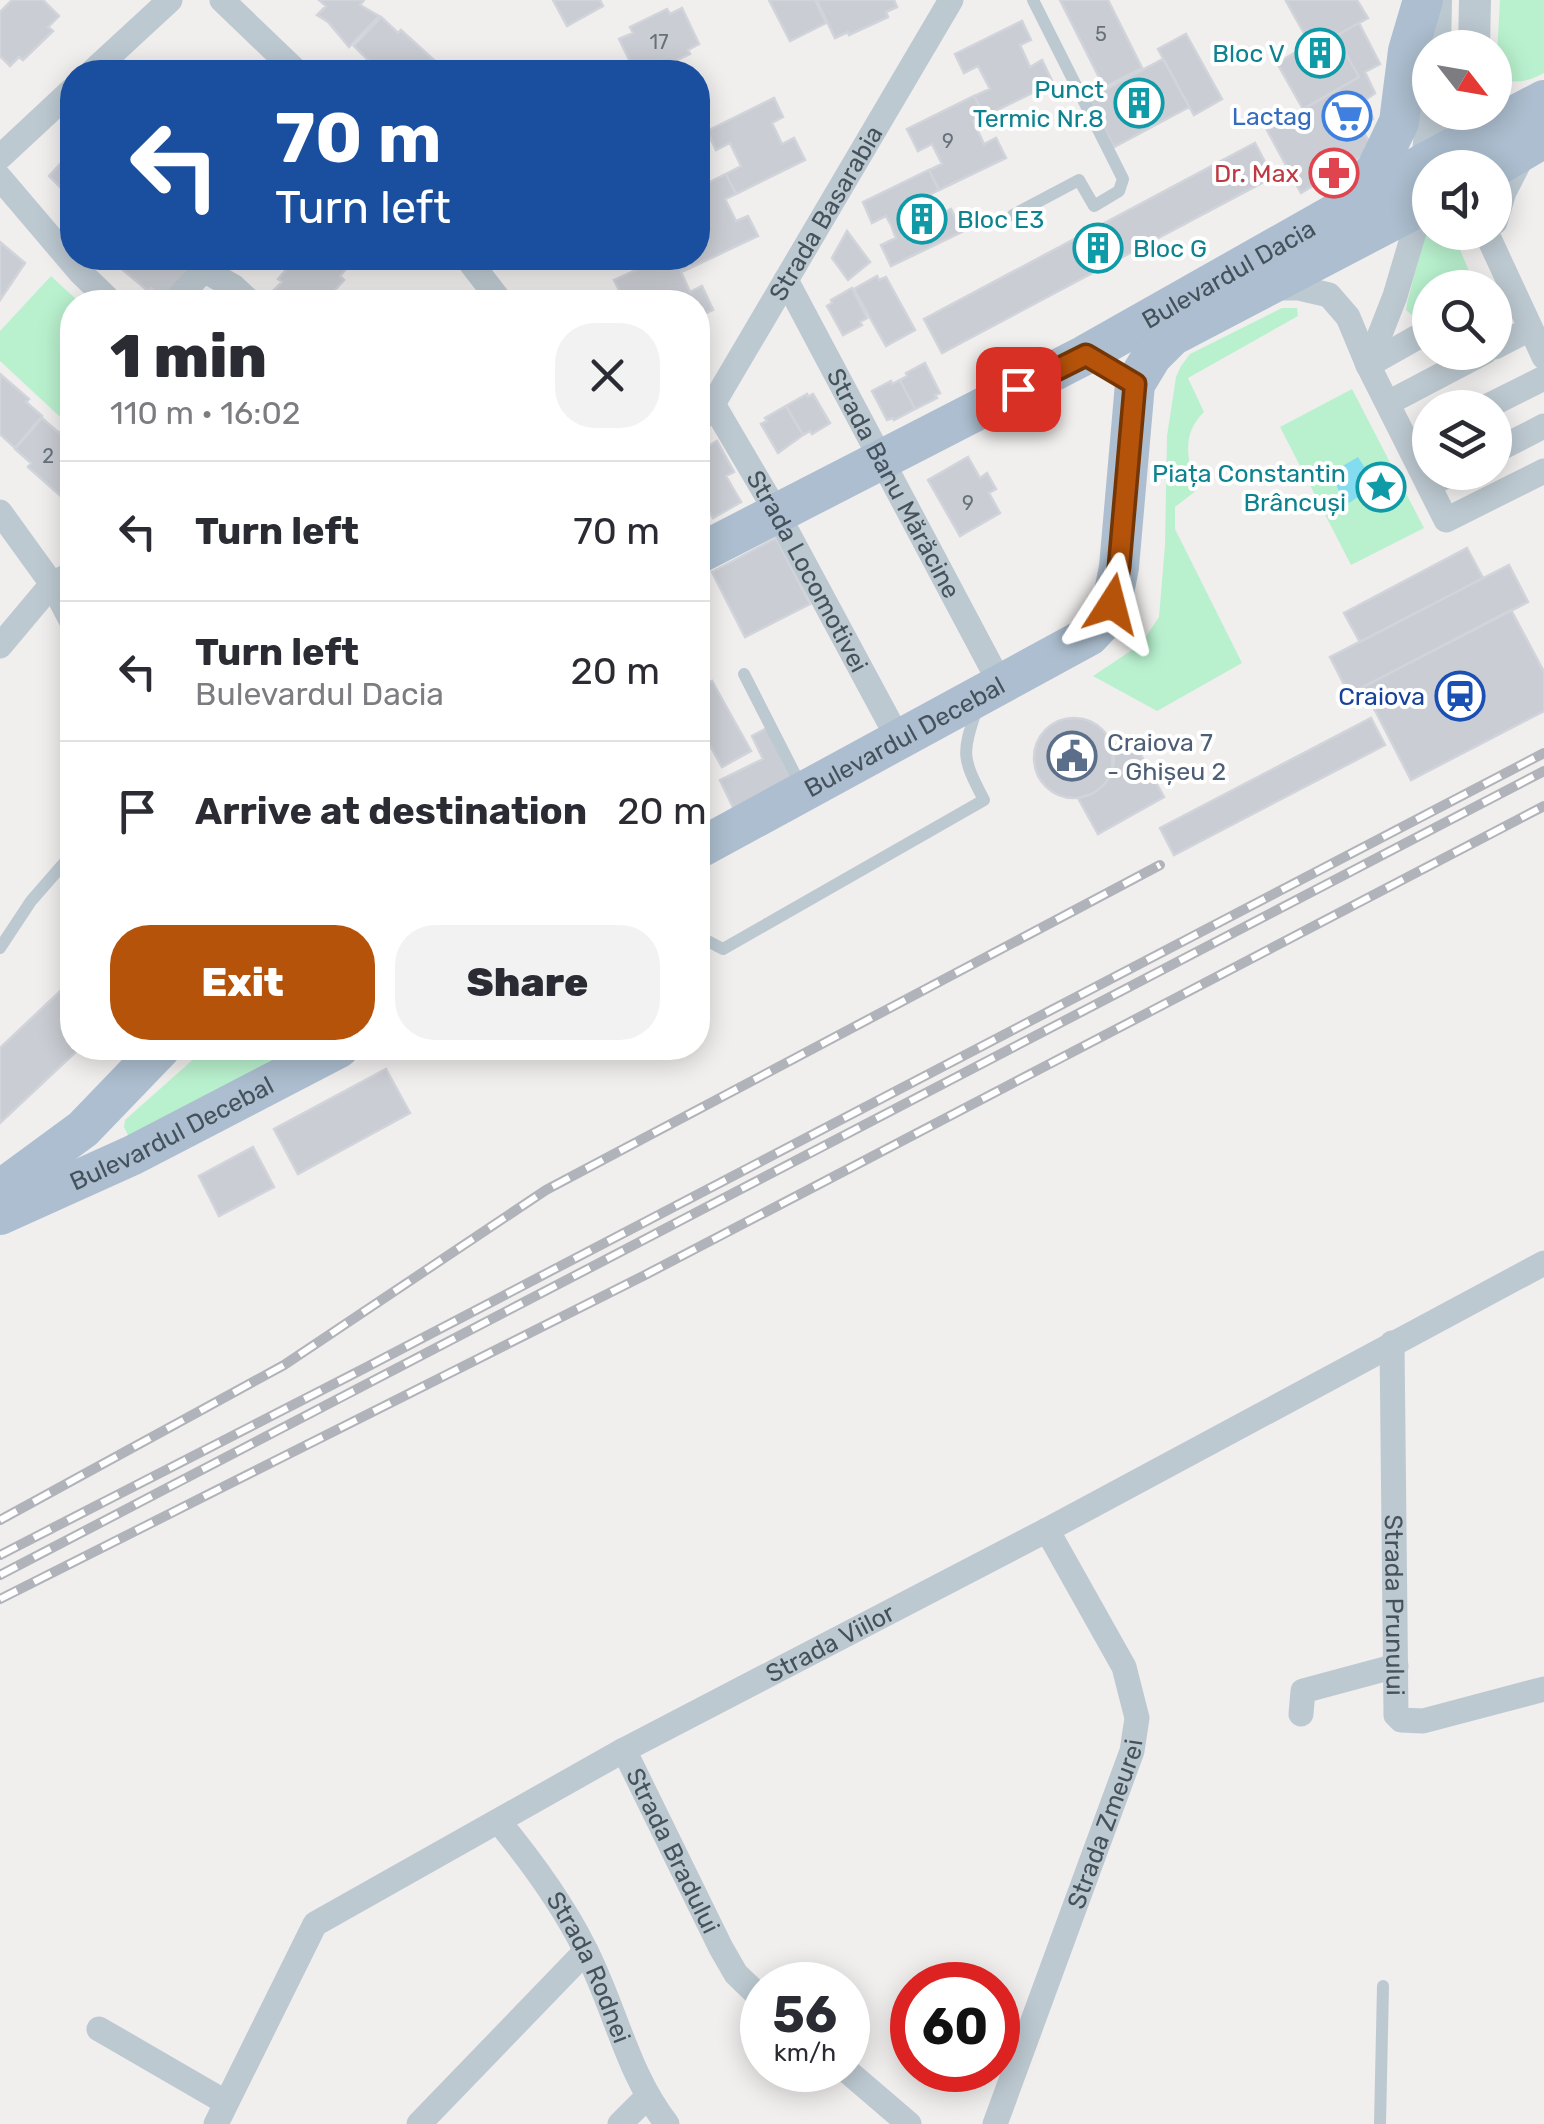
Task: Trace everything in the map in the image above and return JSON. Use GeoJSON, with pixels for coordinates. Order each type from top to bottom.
{"type":"FeatureCollection","features":[{"type":"Feature","properties":{"kind":"main road"},"geometry":{"type":"LineString","coordinates":[[1332,216],[1376,170],[1392,140],[1399,122],[1408,51],[1422,0]]}},
{"type":"Feature","properties":{"kind":"main road","name":"Bulevardul Dacia"},"geometry":{"type":"LineString","coordinates":[[1496,145],[1544,100]]}},
{"type":"Feature","properties":{"kind":"main road","name":"Bulevardul Dacia"},"geometry":{"type":"LineString","coordinates":[[710,548],[1086,355],[1412,170]]}},
{"type":"Feature","properties":{"kind":"main road","name":"Bulevardul Dacia"},"geometry":{"type":"LineString","coordinates":[[1135,384],[1152,356],[1172,336],[1412,210]]}},
{"type":"Feature","properties":{"kind":"main road"},"geometry":{"type":"LineString","coordinates":[[1086,355],[1135,384]]}},
{"type":"Feature","properties":{"kind":"main road","name":"Bulevardul Decebal"},"geometry":{"type":"LineString","coordinates":[[710,842],[1089,636],[1105,619],[1119,567],[1135,384]]}},
{"type":"Feature","properties":{"kind":"main road","name":"Bulevardul Decebal"},"geometry":{"type":"LineString","coordinates":[[0,1190],[83,1129],[149,1060]]}},
{"type":"Feature","properties":{"kind":"main road","name":"Bulevardul Decebal"},"geometry":{"type":"LineString","coordinates":[[0,1215],[134,1155],[289,1060]]}},
{"type":"Feature","properties":{"kind":"street"},"geometry":{"type":"LineString","coordinates":[[105,60],[170,0]]}},
{"type":"Feature","properties":{"kind":"street"},"geometry":{"type":"LineString","coordinates":[[222,0],[284,60]]}},
{"type":"Feature","properties":{"kind":"street","name":"Strada Basarabia"},"geometry":{"type":"LineString","coordinates":[[710,405],[951,0]]}},
{"type":"Feature","properties":{"kind":"street"},"geometry":{"type":"LineString","coordinates":[[1435,30],[1436,0]]}},
{"type":"Feature","properties":{"kind":"street"},"geometry":{"type":"LineString","coordinates":[[1474,30],[1475,0]]}},
{"type":"Feature","properties":{"kind":"street"},"geometry":{"type":"LineString","coordinates":[[0,157],[60,101]]}},
{"type":"Feature","properties":{"kind":"street"},"geometry":{"type":"LineString","coordinates":[[0,178],[60,248]]}},
{"type":"Feature","properties":{"kind":"street"},"geometry":{"type":"LineString","coordinates":[[1368,365],[1412,246]]}},
{"type":"Feature","properties":{"kind":"street"},"geometry":{"type":"LineString","coordinates":[[78,270],[99,290]]}},
{"type":"Feature","properties":{"kind":"street"},"geometry":{"type":"LineString","coordinates":[[185,290],[204,270],[237,290]]}},
{"type":"Feature","properties":{"kind":"street"},"geometry":{"type":"LineString","coordinates":[[476,270],[492,290]]}},
{"type":"Feature","properties":{"kind":"street","name":"Strada Banu Mărăcine"},"geometry":{"type":"LineString","coordinates":[[786,280],[882,459],[991,691]]}},
{"type":"Feature","properties":{"kind":"street"},"geometry":{"type":"LineString","coordinates":[[1263,288],[1298,288],[1329,295],[1348,317],[1388,404],[1412,432]]}},
{"type":"Feature","properties":{"kind":"street"},"geometry":{"type":"LineString","coordinates":[[1512,304],[1544,357]]}},
{"type":"Feature","properties":{"kind":"street"},"geometry":{"type":"LineString","coordinates":[[1512,339],[1530,329]]}},
{"type":"Feature","properties":{"kind":"street"},"geometry":{"type":"LineString","coordinates":[[1368,365],[1412,340]]}},
{"type":"Feature","properties":{"kind":"street"},"geometry":{"type":"LineString","coordinates":[[1388,404],[1451,370]]}},
{"type":"Feature","properties":{"kind":"street"},"geometry":{"type":"LineString","coordinates":[[1512,394],[1544,378]]}},
{"type":"Feature","properties":{"kind":"street","name":"Strada Locomotivei"},"geometry":{"type":"LineString","coordinates":[[710,420],[777,513],[898,740]]}},
{"type":"Feature","properties":{"kind":"street"},"geometry":{"type":"LineString","coordinates":[[1512,443],[1544,426]]}},
{"type":"Feature","properties":{"kind":"street"},"geometry":{"type":"LineString","coordinates":[[1512,486],[1544,470]]}},
{"type":"Feature","properties":{"kind":"street"},"geometry":{"type":"LineString","coordinates":[[1431,490],[1446,520],[1505,490]]}},
{"type":"Feature","properties":{"kind":"street"},"geometry":{"type":"LineString","coordinates":[[0,512],[60,577]]}},
{"type":"Feature","properties":{"kind":"street"},"geometry":{"type":"LineString","coordinates":[[0,646],[60,581]]}},
{"type":"Feature","properties":{"kind":"street","name":"Strada Viilor"},"geometry":{"type":"LineString","coordinates":[[220,2113],[315,1924],[624,1750],[1047,1530],[1544,1264]]}},
{"type":"Feature","properties":{"kind":"street","name":"Strada Prunului"},"geometry":{"type":"LineString","coordinates":[[1392,1343],[1396,1714],[1401,1720],[1422,1721],[1544,1689]]}},
{"type":"Feature","properties":{"kind":"street","name":"Strada Zmeurei"},"geometry":{"type":"LineString","coordinates":[[995,2124],[1132,1751],[1137,1718],[1124,1667],[1047,1530]]}},
{"type":"Feature","properties":{"kind":"street"},"geometry":{"type":"LineString","coordinates":[[1301,1714],[1302,1691],[1396,1666]]}},
{"type":"Feature","properties":{"kind":"street","name":"Strada Bradului"},"geometry":{"type":"LineString","coordinates":[[624,1750],[740,1978]]}},
{"type":"Feature","properties":{"kind":"street","name":"Strada Rodnei"},"geometry":{"type":"LineString","coordinates":[[498,1822],[541,1873],[586,1951],[646,2098],[667,2124]]}},
{"type":"Feature","properties":{"kind":"street"},"geometry":{"type":"LineString","coordinates":[[419,2124],[586,1951]]}},
{"type":"Feature","properties":{"kind":"street"},"geometry":{"type":"LineString","coordinates":[[98,2029],[220,2113]]}},
{"type":"Feature","properties":{"kind":"street"},"geometry":{"type":"LineString","coordinates":[[870,2090],[910,2124]]}},
{"type":"Feature","properties":{"kind":"street"},"geometry":{"type":"LineString","coordinates":[[620,2124],[646,2098]]}},
{"type":"Feature","properties":{"kind":"lane"},"geometry":{"type":"LineString","coordinates":[[1014,216],[1079,180],[1094,206],[1119,191],[1123,179],[1032,0]]}},
{"type":"Feature","properties":{"kind":"lane"},"geometry":{"type":"LineString","coordinates":[[744,674],[804,791]]}},
{"type":"Feature","properties":{"kind":"lane"},"geometry":{"type":"LineString","coordinates":[[710,943],[723,950],[984,800],[969,771],[964,750],[991,691]]}},
{"type":"Feature","properties":{"kind":"lane"},"geometry":{"type":"LineString","coordinates":[[0,948],[31,901],[60,868]]}},
{"type":"Feature","properties":{"kind":"lane"},"geometry":{"type":"LineString","coordinates":[[1380,2124],[1383,1986]]}},
{"type":"Feature","properties":{"kind":"green space"},"geometry":{"type":"Polygon","coordinates":[[[1500,0],[1544,0],[1544,73],[1512,81],[1512,30],[1498,30],[1500,0]]]}},
{"type":"Feature","properties":{"kind":"green space"},"geometry":{"type":"Polygon","coordinates":[[[1421,250],[1460,250],[1469,270],[1416,270],[1421,250]]]}},
{"type":"Feature","properties":{"kind":"green space"},"geometry":{"type":"Polygon","coordinates":[[[51,276],[66,290],[60,290],[60,417],[0,361],[0,331],[51,276]]]}},
{"type":"Feature","properties":{"kind":"green space"},"geometry":{"type":"Polygon","coordinates":[[[1412,284],[1412,315],[1406,310],[1412,284]]]}},
{"type":"Feature","properties":{"kind":"green space"},"geometry":{"type":"Polygon","coordinates":[[[1282,308],[1297,308],[1298,316],[1188,378],[1204,412],[1192,430],[1188,449],[1197,490],[1175,507],[1175,529],[1242,663],[1157,711],[1093,676],[1141,644],[1159,617],[1167,436],[1176,377],[1190,354],[1282,308]]]}},
{"type":"Feature","properties":{"kind":"green space"},"geometry":{"type":"Polygon","coordinates":[[[1352,389],[1424,528],[1351,565],[1280,427],[1352,389]]]}},
{"type":"Feature","properties":{"kind":"green space"},"geometry":{"type":"Polygon","coordinates":[[[192,1060],[277,1063],[129,1137],[125,1120],[192,1060]]]}},
{"type":"Feature","properties":{"kind":"water"},"geometry":{"type":"Polygon","coordinates":[[[1358,457],[1376,485],[1349,503],[1332,476],[1358,457]]]}},
{"type":"Feature","properties":{"kind":"building"},"geometry":{"type":"Polygon","coordinates":[[[12,0],[43,0],[59,16],[48,27],[53,31],[23,60],[19,57],[10,66],[0,56],[0,12],[12,0]]]}},
{"type":"Feature","properties":{"kind":"building"},"geometry":{"type":"Polygon","coordinates":[[[319,0],[364,0],[360,5],[379,16],[349,47],[317,15],[326,6],[319,0]]]}},
{"type":"Feature","properties":{"kind":"building"},"geometry":{"type":"Polygon","coordinates":[[[553,0],[600,0],[603,6],[567,26],[553,0]]]}},
{"type":"Feature","properties":{"kind":"building"},"geometry":{"type":"Polygon","coordinates":[[[769,0],[815,0],[826,23],[790,41],[769,0]]]}},
{"type":"Feature","properties":{"kind":"building"},"geometry":{"type":"Polygon","coordinates":[[[894,0],[897,7],[886,12],[888,17],[835,38],[817,1],[894,0]]]}},
{"type":"Feature","properties":{"kind":"building"},"geometry":{"type":"Polygon","coordinates":[[[1060,0],[1108,0],[1142,68],[1104,87],[1060,0]]]}},
{"type":"Feature","properties":{"kind":"building","name":"Bloc V"},"geometry":{"type":"Polygon","coordinates":[[[1288,0],[1357,0],[1368,18],[1336,36],[1359,77],[1303,109],[1277,63],[1310,44],[1288,0]]]}},
{"type":"Feature","properties":{"kind":"building"},"geometry":{"type":"Polygon","coordinates":[[[682,8],[699,44],[677,60],[629,60],[619,39],[633,33],[630,27],[667,9],[670,14],[682,8]]]}},
{"type":"Feature","properties":{"kind":"building"},"geometry":{"type":"Polygon","coordinates":[[[381,17],[434,60],[368,60],[354,46],[381,17]]]}},
{"type":"Feature","properties":{"kind":"building"},"geometry":{"type":"Polygon","coordinates":[[[1022,21],[1031,40],[1020,45],[1030,67],[1042,60],[1053,83],[985,116],[974,96],[990,89],[978,66],[964,73],[955,54],[1022,21]]]}},
{"type":"Feature","properties":{"kind":"building"},"geometry":{"type":"Polygon","coordinates":[[[1359,23],[1380,64],[1365,72],[1375,93],[1364,101],[1373,119],[1361,128],[1370,143],[1365,147],[1369,152],[1301,193],[1267,130],[1359,77],[1336,36],[1359,23]]]}},
{"type":"Feature","properties":{"kind":"building"},"geometry":{"type":"Polygon","coordinates":[[[1186,34],[1222,99],[1194,115],[1158,49],[1186,34]]]}},
{"type":"Feature","properties":{"kind":"building","name":"Punct Termic Nr.8"},"geometry":{"type":"Polygon","coordinates":[[[1163,59],[1189,107],[1114,147],[1088,99],[1163,59]]]}},
{"type":"Feature","properties":{"kind":"building"},"geometry":{"type":"Polygon","coordinates":[[[974,96],[985,116],[973,121],[984,144],[996,138],[1006,158],[939,190],[929,170],[942,164],[932,144],[918,151],[907,129],[974,96]]]}},
{"type":"Feature","properties":{"kind":"building"},"geometry":{"type":"Polygon","coordinates":[[[774,98],[783,117],[772,123],[782,144],[794,138],[805,160],[736,194],[726,174],[741,166],[730,143],[716,150],[710,130],[774,98]]]}},
{"type":"Feature","properties":{"kind":"building","name":"Bloc G"},"geometry":{"type":"Polygon","coordinates":[[[1255,143],[1273,177],[942,353],[924,319],[1255,143]]]}},
{"type":"Feature","properties":{"kind":"building"},"geometry":{"type":"Polygon","coordinates":[[[60,164],[60,187],[49,176],[60,164]]]}},
{"type":"Feature","properties":{"kind":"building","name":"Bloc E3"},"geometry":{"type":"Polygon","coordinates":[[[929,170],[939,190],[929,195],[939,215],[951,209],[962,232],[891,266],[881,245],[896,238],[891,225],[886,216],[872,223],[863,202],[929,170]]]}},
{"type":"Feature","properties":{"kind":"building"},"geometry":{"type":"Polygon","coordinates":[[[726,174],[736,194],[725,199],[736,221],[748,216],[758,236],[710,259],[710,182],[726,174]]]}},
{"type":"Feature","properties":{"kind":"building"},"geometry":{"type":"Polygon","coordinates":[[[847,231],[870,262],[848,280],[832,258],[847,231]]]}},
{"type":"Feature","properties":{"kind":"building"},"geometry":{"type":"Polygon","coordinates":[[[0,242],[25,263],[0,300],[0,242]]]}},
{"type":"Feature","properties":{"kind":"building"},"geometry":{"type":"Polygon","coordinates":[[[123,270],[194,270],[177,290],[147,290],[123,270]]]}},
{"type":"Feature","properties":{"kind":"building"},"geometry":{"type":"Polygon","coordinates":[[[286,270],[345,270],[340,276],[344,280],[335,290],[274,290],[282,282],[278,279],[286,270]]]}},
{"type":"Feature","properties":{"kind":"building"},"geometry":{"type":"Polygon","coordinates":[[[636,270],[686,270],[681,272],[689,290],[619,290],[614,280],[636,270]]]}},
{"type":"Feature","properties":{"kind":"building"},"geometry":{"type":"Polygon","coordinates":[[[877,276],[879,280],[886,277],[915,330],[886,346],[854,289],[877,276]]]}},
{"type":"Feature","properties":{"kind":"building"},"geometry":{"type":"Polygon","coordinates":[[[852,288],[867,318],[843,335],[827,306],[852,288]]]}},
{"type":"Feature","properties":{"kind":"building"},"geometry":{"type":"Polygon","coordinates":[[[925,363],[940,393],[915,409],[900,380],[925,363]]]}},
{"type":"Feature","properties":{"kind":"building"},"geometry":{"type":"Polygon","coordinates":[[[0,374],[42,416],[15,448],[0,434],[0,374]]]}},
{"type":"Feature","properties":{"kind":"building"},"geometry":{"type":"Polygon","coordinates":[[[900,380],[915,409],[887,420],[872,391],[900,380]]]}},
{"type":"Feature","properties":{"kind":"building"},"geometry":{"type":"Polygon","coordinates":[[[813,394],[830,423],[803,435],[786,406],[813,394]]]}},
{"type":"Feature","properties":{"kind":"building"},"geometry":{"type":"Polygon","coordinates":[[[786,406],[803,435],[778,453],[761,424],[786,406]]]}},
{"type":"Feature","properties":{"kind":"building"},"geometry":{"type":"Polygon","coordinates":[[[42,418],[60,432],[60,495],[28,467],[31,463],[15,449],[42,418]]]}},
{"type":"Feature","properties":{"kind":"building"},"geometry":{"type":"Polygon","coordinates":[[[717,441],[734,472],[726,476],[741,502],[713,518],[710,445],[717,441]]]}},
{"type":"Feature","properties":{"kind":"building"},"geometry":{"type":"Polygon","coordinates":[[[968,457],[980,478],[987,473],[996,489],[989,493],[1000,513],[960,536],[928,480],[968,457]]]}},
{"type":"Feature","properties":{"kind":"building"},"geometry":{"type":"Polygon","coordinates":[[[776,538],[810,604],[745,637],[712,572],[776,538]]]}},
{"type":"Feature","properties":{"kind":"building"},"geometry":{"type":"Polygon","coordinates":[[[1467,548],[1483,578],[1360,642],[1344,613],[1467,548]]]}},
{"type":"Feature","properties":{"kind":"building"},"geometry":{"type":"Polygon","coordinates":[[[1509,565],[1528,602],[1349,694],[1330,657],[1509,565]]]}},
{"type":"Feature","properties":{"kind":"building"},"geometry":{"type":"Polygon","coordinates":[[[1511,610],[1544,672],[1544,711],[1411,780],[1363,687],[1511,610]]]}},
{"type":"Feature","properties":{"kind":"building"},"geometry":{"type":"Polygon","coordinates":[[[710,682],[751,751],[722,767],[710,746],[710,682]]]}},
{"type":"Feature","properties":{"kind":"building"},"geometry":{"type":"Polygon","coordinates":[[[1074,718],[1089,721],[1102,730],[1111,743],[1111,773],[1102,786],[1089,795],[1074,798],[1059,795],[1046,786],[1037,773],[1034,758],[1037,743],[1046,730],[1059,721],[1074,718]]]}},
{"type":"Feature","properties":{"kind":"building"},"geometry":{"type":"Polygon","coordinates":[[[1371,718],[1385,745],[1174,855],[1160,828],[1371,718]]]}},
{"type":"Feature","properties":{"kind":"building"},"geometry":{"type":"Polygon","coordinates":[[[767,728],[793,783],[738,818],[720,780],[763,759],[752,736],[767,728]]]}},
{"type":"Feature","properties":{"kind":"building"},"geometry":{"type":"Polygon","coordinates":[[[1130,735],[1164,797],[1098,834],[1078,798],[1104,785],[1112,774],[1113,747],[1130,735]]]}},
{"type":"Feature","properties":{"kind":"building"},"geometry":{"type":"Polygon","coordinates":[[[60,991],[60,1060],[67,1060],[0,1123],[0,1048],[60,991]]]}},
{"type":"Feature","properties":{"kind":"building"},"geometry":{"type":"Polygon","coordinates":[[[386,1069],[410,1113],[298,1174],[274,1129],[386,1069]]]}},
{"type":"Feature","properties":{"kind":"building"},"geometry":{"type":"Polygon","coordinates":[[[253,1147],[274,1187],[219,1216],[199,1176],[253,1147]]]}},
{"type":"Feature","properties":{"kind":"railway"},"geometry":{"type":"LineString","coordinates":[[0,1555],[1544,753]]}},
{"type":"Feature","properties":{"kind":"railway"},"geometry":{"type":"LineString","coordinates":[[0,1575],[1544,771]]}},
{"type":"Feature","properties":{"kind":"railway"},"geometry":{"type":"LineString","coordinates":[[0,1599],[647,1274],[1544,806]]}},
{"type":"Feature","properties":{"kind":"railway"},"geometry":{"type":"LineString","coordinates":[[0,1520],[284,1365],[546,1190],[1160,865]]}},
{"type":"Feature","properties":{"kind":"place","name":"Bloc V"},"geometry":{"type":"Point","coordinates":[1320,53]}},
{"type":"Feature","properties":{"kind":"place","name":"Punct Termic Nr.8"},"geometry":{"type":"Point","coordinates":[1139,103]}},
{"type":"Feature","properties":{"kind":"place","name":"Lactag"},"geometry":{"type":"Point","coordinates":[1347,116]}},
{"type":"Feature","properties":{"kind":"place","name":"Dr. Max"},"geometry":{"type":"Point","coordinates":[1334,173]}},
{"type":"Feature","properties":{"kind":"place","name":"Bloc E3"},"geometry":{"type":"Point","coordinates":[922,219]}},
{"type":"Feature","properties":{"kind":"place","name":"Bloc G"},"geometry":{"type":"Point","coordinates":[1098,248]}},
{"type":"Feature","properties":{"kind":"place","name":"Piața Constantin Brâncuși"},"geometry":{"type":"Point","coordinates":[1381,487]}},
{"type":"Feature","properties":{"kind":"place","name":"Craiova"},"geometry":{"type":"Point","coordinates":[1460,696]}},
{"type":"Feature","properties":{"kind":"place","name":"Craiova 7 - Ghișeu 2"},"geometry":{"type":"Point","coordinates":[1072,756]}},
{"type":"Feature","properties":{"kind":"route"},"geometry":{"type":"LineString","coordinates":[[1018,389],[1086,355],[1135,384],[1119,567],[1112,604]]}}]}
